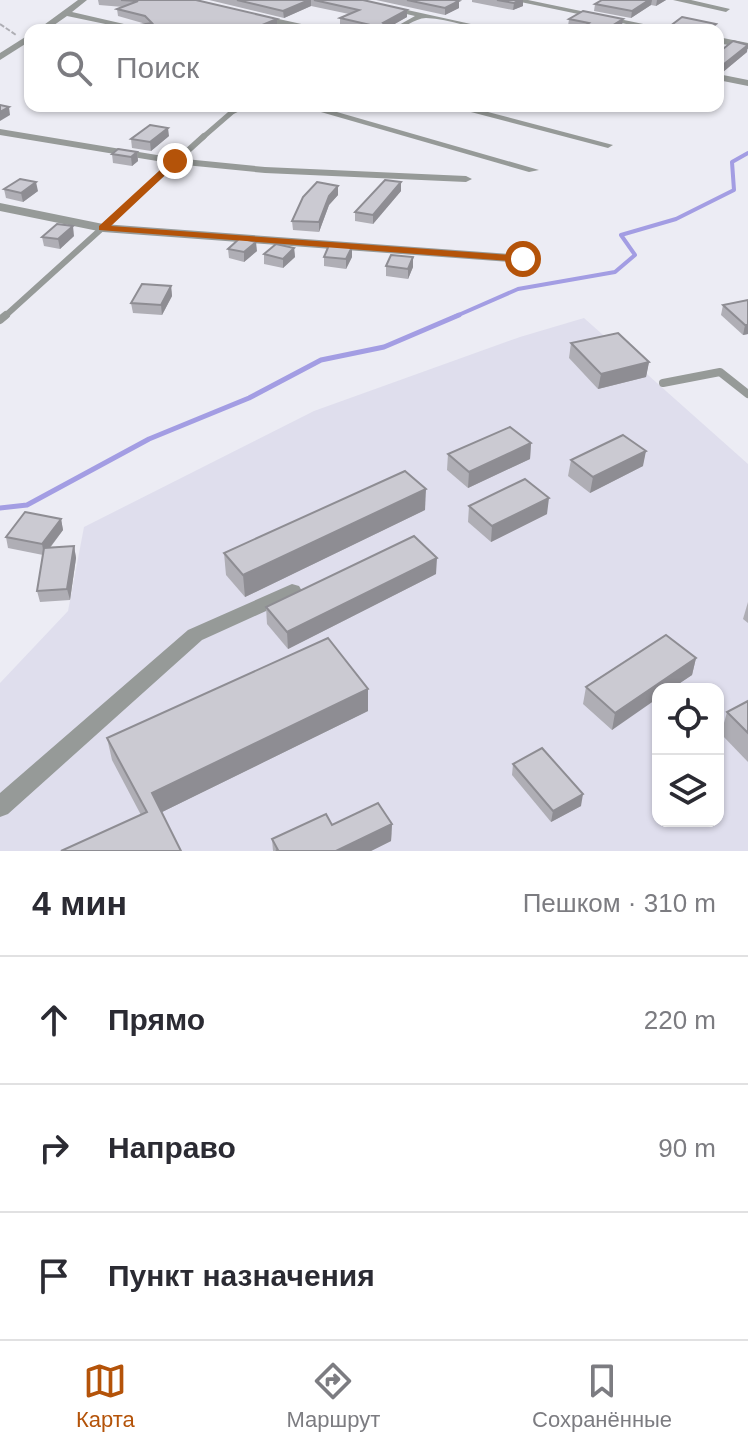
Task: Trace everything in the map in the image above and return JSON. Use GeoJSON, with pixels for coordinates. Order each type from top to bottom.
{"type":"FeatureCollection","features":[{"type":"Feature","properties":{"kind":"street"},"geometry":{"type":"LineString","coordinates":[[50,24],[83,0]]}},
{"type":"Feature","properties":{"kind":"street"},"geometry":{"type":"LineString","coordinates":[[350,0],[466,24]]}},
{"type":"Feature","properties":{"kind":"street"},"geometry":{"type":"LineString","coordinates":[[515,0],[637,24]]}},
{"type":"Feature","properties":{"kind":"street"},"geometry":{"type":"LineString","coordinates":[[677,0],[726,9]]}},
{"type":"Feature","properties":{"kind":"street"},"geometry":{"type":"LineString","coordinates":[[66,13],[118,24]]}},
{"type":"Feature","properties":{"kind":"street"},"geometry":{"type":"LineString","coordinates":[[242,13],[289,24]]}},
{"type":"Feature","properties":{"kind":"street"},"geometry":{"type":"LineString","coordinates":[[406,24],[423,15]]}},
{"type":"Feature","properties":{"kind":"street"},"geometry":{"type":"LineString","coordinates":[[724,41],[748,46]]}},
{"type":"Feature","properties":{"kind":"street"},"geometry":{"type":"LineString","coordinates":[[0,57],[24,43]]}},
{"type":"Feature","properties":{"kind":"street"},"geometry":{"type":"LineString","coordinates":[[724,78],[748,83]]}},
{"type":"Feature","properties":{"kind":"street"},"geometry":{"type":"LineString","coordinates":[[326,112],[533,170]]}},
{"type":"Feature","properties":{"kind":"street"},"geometry":{"type":"LineString","coordinates":[[477,112],[608,145]]}},
{"type":"Feature","properties":{"kind":"street"},"geometry":{"type":"LineString","coordinates":[[0,132],[175,161],[265,170],[466,179]]}},
{"type":"Feature","properties":{"kind":"street"},"geometry":{"type":"LineString","coordinates":[[0,207],[103,228],[523,259]]}},
{"type":"Feature","properties":{"kind":"street"},"geometry":{"type":"LineString","coordinates":[[0,807],[195,635],[292,591]]}},
{"type":"Feature","properties":{"kind":"lane"},"geometry":{"type":"LineString","coordinates":[[2,316],[232,112]]}},
{"type":"Feature","properties":{"kind":"lane"},"geometry":{"type":"LineString","coordinates":[[663,383],[720,372],[748,394]]}},
{"type":"Feature","properties":{"kind":"path"},"geometry":{"type":"LineString","coordinates":[[0,24],[24,39]]}},
{"type":"Feature","properties":{"kind":"shaded area"},"geometry":{"type":"Polygon","coordinates":[[[584,318],[748,464],[748,851],[0,851],[0,683],[68,611],[84,527],[314,411],[520,337],[584,318]]]}},
{"type":"Feature","properties":{"kind":"building"},"geometry":{"type":"Polygon","coordinates":[[[121,0],[196,0],[277,19],[265,24],[146,24],[152,23],[145,16],[117,9],[138,1],[121,0]]]}},
{"type":"Feature","properties":{"kind":"building"},"geometry":{"type":"Polygon","coordinates":[[[237,0],[309,0],[283,11],[237,0]]]}},
{"type":"Feature","properties":{"kind":"building"},"geometry":{"type":"Polygon","coordinates":[[[314,0],[363,0],[407,10],[384,24],[366,24],[340,18],[359,10],[314,0]]]}},
{"type":"Feature","properties":{"kind":"building"},"geometry":{"type":"Polygon","coordinates":[[[407,0],[454,0],[459,1],[445,8],[407,0]]]}},
{"type":"Feature","properties":{"kind":"building"},"geometry":{"type":"Polygon","coordinates":[[[602,0],[649,0],[632,11],[595,4],[602,0]]]}},
{"type":"Feature","properties":{"kind":"building"},"geometry":{"type":"Polygon","coordinates":[[[583,11],[623,19],[615,24],[588,24],[569,19],[583,11]]]}},
{"type":"Feature","properties":{"kind":"building"},"geometry":{"type":"Polygon","coordinates":[[[682,17],[716,24],[673,24],[682,17]]]}},
{"type":"Feature","properties":{"kind":"building"},"geometry":{"type":"Polygon","coordinates":[[[733,41],[748,45],[724,64],[724,48],[733,41]]]}},
{"type":"Feature","properties":{"kind":"building"},"geometry":{"type":"Polygon","coordinates":[[[150,125],[168,128],[150,142],[131,139],[150,125]]]}},
{"type":"Feature","properties":{"kind":"building"},"geometry":{"type":"Polygon","coordinates":[[[118,149],[137,152],[131,157],[112,154],[118,149]]]}},
{"type":"Feature","properties":{"kind":"building"},"geometry":{"type":"Polygon","coordinates":[[[20,179],[36,182],[21,193],[4,189],[20,179]]]}},
{"type":"Feature","properties":{"kind":"building"},"geometry":{"type":"Polygon","coordinates":[[[385,180],[401,182],[373,215],[355,212],[385,180]]]}},
{"type":"Feature","properties":{"kind":"building"},"geometry":{"type":"Polygon","coordinates":[[[317,182],[338,186],[329,196],[319,222],[292,221],[303,197],[317,182]]]}},
{"type":"Feature","properties":{"kind":"building"},"geometry":{"type":"Polygon","coordinates":[[[57,224],[73,226],[58,239],[42,237],[57,224]]]}},
{"type":"Feature","properties":{"kind":"building"},"geometry":{"type":"Polygon","coordinates":[[[240,238],[256,242],[244,252],[228,249],[240,238]]]}},
{"type":"Feature","properties":{"kind":"building"},"geometry":{"type":"Polygon","coordinates":[[[276,244],[294,248],[283,259],[264,254],[276,244]]]}},
{"type":"Feature","properties":{"kind":"building"},"geometry":{"type":"Polygon","coordinates":[[[329,245],[352,247],[346,259],[324,257],[329,245]]]}},
{"type":"Feature","properties":{"kind":"building"},"geometry":{"type":"Polygon","coordinates":[[[391,255],[413,257],[408,269],[386,266],[391,255]]]}},
{"type":"Feature","properties":{"kind":"building"},"geometry":{"type":"Polygon","coordinates":[[[142,284],[171,286],[161,305],[131,303],[142,284]]]}},
{"type":"Feature","properties":{"kind":"building"},"geometry":{"type":"Polygon","coordinates":[[[748,300],[748,325],[723,305],[748,300]]]}},
{"type":"Feature","properties":{"kind":"building"},"geometry":{"type":"Polygon","coordinates":[[[618,333],[649,362],[601,374],[571,343],[618,333]]]}},
{"type":"Feature","properties":{"kind":"building"},"geometry":{"type":"Polygon","coordinates":[[[510,427],[531,443],[469,472],[448,454],[510,427]]]}},
{"type":"Feature","properties":{"kind":"building"},"geometry":{"type":"Polygon","coordinates":[[[623,435],[646,451],[593,477],[571,460],[623,435]]]}},
{"type":"Feature","properties":{"kind":"building"},"geometry":{"type":"Polygon","coordinates":[[[405,471],[426,489],[243,575],[224,553],[405,471]]]}},
{"type":"Feature","properties":{"kind":"building"},"geometry":{"type":"Polygon","coordinates":[[[525,479],[549,498],[492,526],[469,506],[525,479]]]}},
{"type":"Feature","properties":{"kind":"building"},"geometry":{"type":"Polygon","coordinates":[[[25,512],[61,519],[42,544],[6,537],[25,512]]]}},
{"type":"Feature","properties":{"kind":"building"},"geometry":{"type":"Polygon","coordinates":[[[414,536],[437,558],[287,632],[266,607],[414,536]]]}},
{"type":"Feature","properties":{"kind":"building"},"geometry":{"type":"Polygon","coordinates":[[[74,546],[67,589],[37,591],[44,548],[74,546]]]}},
{"type":"Feature","properties":{"kind":"building"},"geometry":{"type":"Polygon","coordinates":[[[666,635],[696,658],[659,683],[652,683],[652,688],[615,713],[586,687],[666,635]]]}},
{"type":"Feature","properties":{"kind":"building"},"geometry":{"type":"Polygon","coordinates":[[[328,638],[368,689],[152,793],[181,851],[61,851],[147,812],[107,738],[328,638]]]}},
{"type":"Feature","properties":{"kind":"building"},"geometry":{"type":"Polygon","coordinates":[[[748,701],[748,733],[727,712],[748,701]]]}},
{"type":"Feature","properties":{"kind":"building"},"geometry":{"type":"Polygon","coordinates":[[[542,748],[583,794],[553,811],[513,764],[542,748]]]}},
{"type":"Feature","properties":{"kind":"building"},"geometry":{"type":"Polygon","coordinates":[[[378,803],[392,824],[336,851],[276,851],[272,839],[326,814],[332,825],[378,803]]]}},
{"type":"Feature","properties":{"kind":"waterway"},"geometry":{"type":"LineString","coordinates":[[454,317],[518,289],[615,272],[635,255],[621,235],[676,219],[734,190],[732,162],[748,153]]}},
{"type":"Feature","properties":{"kind":"waterway"},"geometry":{"type":"LineString","coordinates":[[0,508],[27,505],[149,439],[249,398],[321,360],[384,347],[459,315]]}},
{"type":"Feature","properties":{"kind":"route"},"geometry":{"type":"LineString","coordinates":[[175,161],[103,228],[523,259]]}}]}
